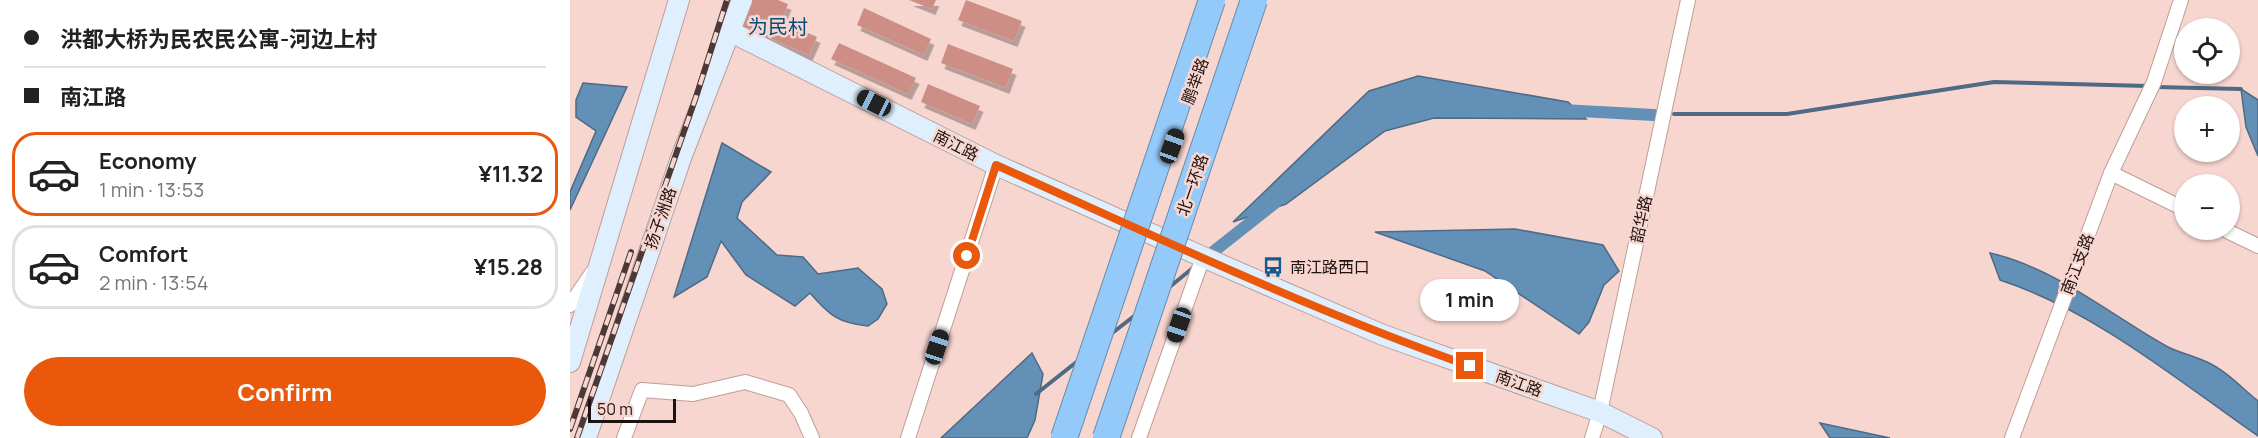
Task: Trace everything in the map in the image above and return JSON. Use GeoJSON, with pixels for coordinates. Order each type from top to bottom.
{"type":"FeatureCollection","features":[{"type":"Feature","properties":{"kind":"highway"},"geometry":{"type":"LineString","coordinates":[[1064,438],[1212,0]]}},
{"type":"Feature","properties":{"kind":"highway","name":"北一环路"},"geometry":{"type":"LineString","coordinates":[[1106,438],[1254,0]]}},
{"type":"Feature","properties":{"kind":"main road"},"geometry":{"type":"LineString","coordinates":[[570,362],[679,0]]}},
{"type":"Feature","properties":{"kind":"main road","name":"扬子洲路"},"geometry":{"type":"LineString","coordinates":[[586,438],[681,158],[742,0]]}},
{"type":"Feature","properties":{"kind":"main road","name":"鹏举路"},"geometry":{"type":"LineString","coordinates":[[1142,230],[1224,0]]}},
{"type":"Feature","properties":{"kind":"main road","name":"南江路"},"geometry":{"type":"LineString","coordinates":[[731,32],[996,165],[1203,257],[1383,335],[1600,412],[1652,438]]}},
{"type":"Feature","properties":{"kind":"street","name":"韶华路"},"geometry":{"type":"LineString","coordinates":[[1592,438],[1600,412],[1688,0]]}},
{"type":"Feature","properties":{"kind":"street","name":"南江支路"},"geometry":{"type":"LineString","coordinates":[[2012,438],[2111,173],[2151,87],[2181,0]]}},
{"type":"Feature","properties":{"kind":"street"},"geometry":{"type":"LineString","coordinates":[[908,438],[996,165]]}},
{"type":"Feature","properties":{"kind":"street"},"geometry":{"type":"LineString","coordinates":[[2111,173],[2174,204]]}},
{"type":"Feature","properties":{"kind":"street"},"geometry":{"type":"LineString","coordinates":[[2240,237],[2258,246]]}},
{"type":"Feature","properties":{"kind":"street"},"geometry":{"type":"LineString","coordinates":[[570,305],[603,256]]}},
{"type":"Feature","properties":{"kind":"street"},"geometry":{"type":"LineString","coordinates":[[1139,438],[1203,257]]}},
{"type":"Feature","properties":{"kind":"street"},"geometry":{"type":"LineString","coordinates":[[624,438],[642,390],[693,394],[745,382],[789,395],[801,413],[812,438]]}},
{"type":"Feature","properties":{"kind":"water"},"geometry":{"type":"Polygon","coordinates":[[[1418,76],[1568,102],[1586,119],[1434,118],[1385,131],[1286,204],[1233,222],[1369,91],[1418,76]]]}},
{"type":"Feature","properties":{"kind":"water"},"geometry":{"type":"Polygon","coordinates":[[[583,83],[627,87],[570,210],[570,192],[596,131],[576,117],[576,100],[583,83]]]}},
{"type":"Feature","properties":{"kind":"water"},"geometry":{"type":"Polygon","coordinates":[[[2241,89],[2258,100],[2258,156],[2246,127],[2241,89]]]}},
{"type":"Feature","properties":{"kind":"water"},"geometry":{"type":"Polygon","coordinates":[[[722,143],[771,172],[742,202],[737,218],[777,255],[803,257],[818,274],[858,268],[882,289],[887,304],[878,319],[868,326],[841,320],[823,307],[810,293],[795,306],[746,275],[721,241],[707,277],[674,297],[722,143]]]}},
{"type":"Feature","properties":{"kind":"water"},"geometry":{"type":"Polygon","coordinates":[[[1515,229],[1603,245],[1619,271],[1604,285],[1589,322],[1579,334],[1485,271],[1375,232],[1515,229]]]}},
{"type":"Feature","properties":{"kind":"water"},"geometry":{"type":"Polygon","coordinates":[[[1990,253],[2014,260],[2060,281],[2168,347],[2207,362],[2220,370],[2258,401],[2258,436],[2166,370],[2102,328],[2035,294],[2000,280],[1990,253]]]}},
{"type":"Feature","properties":{"kind":"water"},"geometry":{"type":"Polygon","coordinates":[[[1032,353],[1043,374],[1035,420],[1027,438],[941,438],[1032,353]]]}},
{"type":"Feature","properties":{"kind":"water"},"geometry":{"type":"Polygon","coordinates":[[[1820,423],[1890,438],[1830,438],[1820,423]]]}},
{"type":"Feature","properties":{"kind":"building"},"geometry":{"type":"Polygon","coordinates":[[[747,0],[778,0],[788,4],[781,21],[817,37],[809,55],[737,24],[747,0]]]}},
{"type":"Feature","properties":{"kind":"building"},"geometry":{"type":"Polygon","coordinates":[[[909,0],[936,0],[932,9],[909,0]]]}},
{"type":"Feature","properties":{"kind":"building"},"geometry":{"type":"Polygon","coordinates":[[[966,0],[1022,21],[1014,41],[958,20],[966,0]]]}},
{"type":"Feature","properties":{"kind":"building"},"geometry":{"type":"Polygon","coordinates":[[[864,8],[931,39],[924,55],[857,25],[864,8]]]}},
{"type":"Feature","properties":{"kind":"building"},"geometry":{"type":"Polygon","coordinates":[[[839,43],[916,78],[908,94],[831,59],[839,43]]]}},
{"type":"Feature","properties":{"kind":"building"},"geometry":{"type":"Polygon","coordinates":[[[948,44],[1013,69],[1006,88],[941,63],[948,44]]]}},
{"type":"Feature","properties":{"kind":"building"},"geometry":{"type":"Polygon","coordinates":[[[928,84],[980,106],[972,124],[921,102],[928,84]]]}},
{"type":"Feature","properties":{"kind":"waterway"},"geometry":{"type":"LineString","coordinates":[[1674,114],[1787,114],[1994,82],[2148,86]]}},
{"type":"Feature","properties":{"kind":"waterway"},"geometry":{"type":"LineString","coordinates":[[2155,87],[2241,89]]}},
{"type":"Feature","properties":{"kind":"waterway"},"geometry":{"type":"LineString","coordinates":[[1562,110],[1654,115]]}},
{"type":"Feature","properties":{"kind":"waterway"},"geometry":{"type":"LineString","coordinates":[[1213,252],[1275,203]]}},
{"type":"Feature","properties":{"kind":"waterway"},"geometry":{"type":"LineString","coordinates":[[1167,289],[1194,267]]}},
{"type":"Feature","properties":{"kind":"waterway"},"geometry":{"type":"LineString","coordinates":[[1111,334],[1138,313]]}},
{"type":"Feature","properties":{"kind":"waterway"},"geometry":{"type":"LineString","coordinates":[[1036,394],[1079,360]]}},
{"type":"Feature","properties":{"kind":"railway"},"geometry":{"type":"LineString","coordinates":[[577,438],[696,97],[727,0]]}},
{"type":"Feature","properties":{"kind":"railway"},"geometry":{"type":"LineString","coordinates":[[570,429],[631,252]]}},
{"type":"Feature","properties":{"kind":"place","name":"南江路西口"},"geometry":{"type":"Point","coordinates":[1273,267]}},
{"type":"Feature","properties":{"kind":"district","name":"为民村"},"geometry":{"type":"Point","coordinates":[778,26]}},
{"type":"Feature","properties":{"kind":"route"},"geometry":{"type":"LineString","coordinates":[[967,256],[996,165],[1383,335],[1470,366]]}}]}
